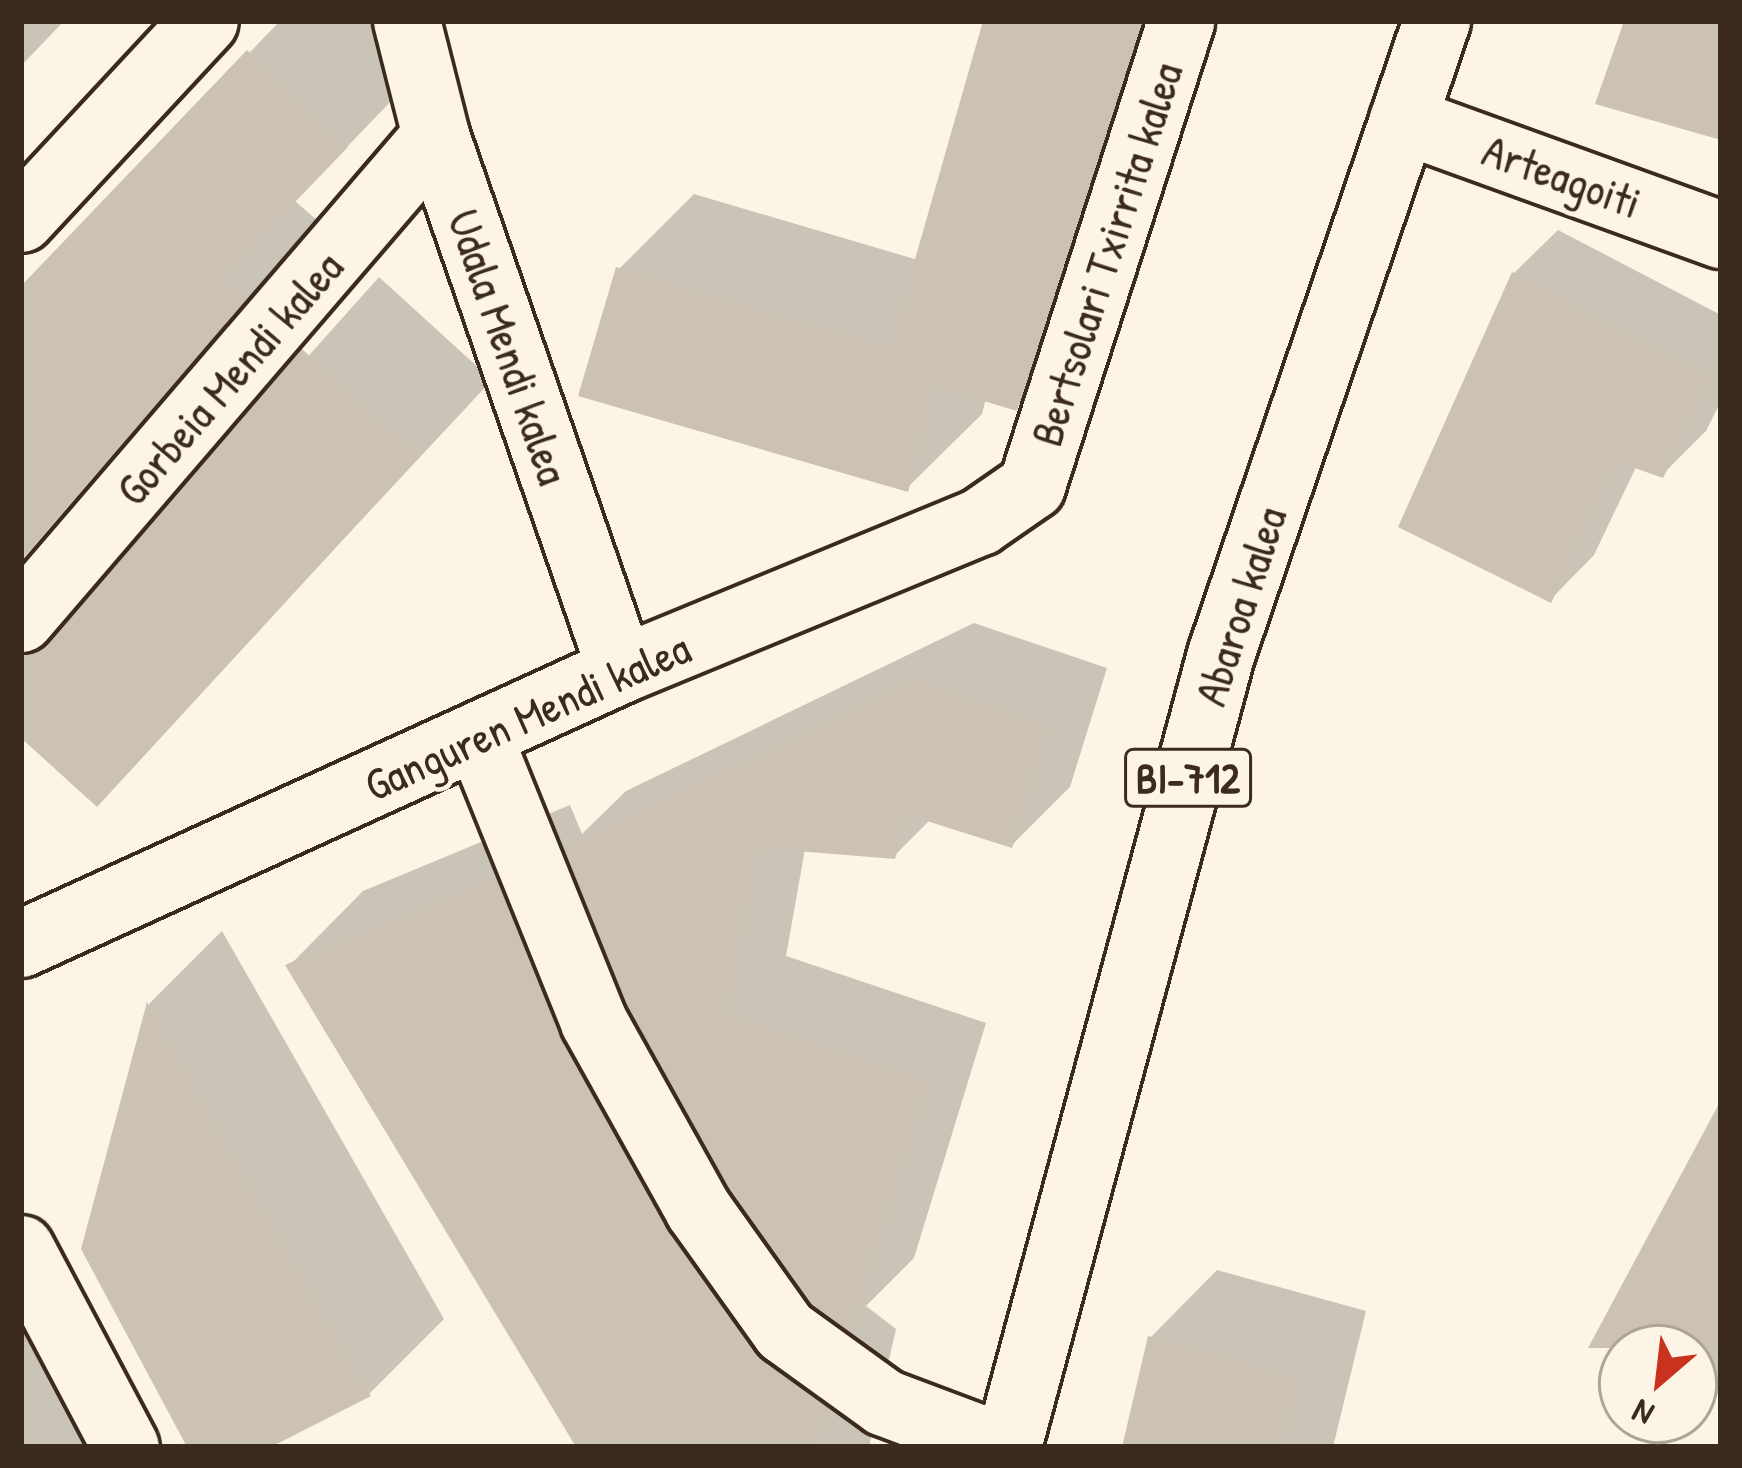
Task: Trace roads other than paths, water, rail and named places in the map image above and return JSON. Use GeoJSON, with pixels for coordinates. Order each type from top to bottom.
{"type":"FeatureCollection","features":[{"type":"Feature","properties":{"kind":"street"},"geometry":{"type":"LineString","coordinates":[[21,219],[205,21]]}},
{"type":"Feature","properties":{"kind":"street","name":"Udala Mendi kalea"},"geometry":{"type":"LineString","coordinates":[[407,21],[436,136],[621,670]]}},
{"type":"Feature","properties":{"kind":"street","name":"Bertsolari Txirrita kalea"},"geometry":{"type":"LineString","coordinates":[[1032,486],[1181,21]]}},
{"type":"Feature","properties":{"kind":"street","name":"BI-712"},"geometry":{"type":"LineString","coordinates":[[1402,120],[1437,21]]}},
{"type":"Feature","properties":{"kind":"street","name":"Arteagoiti"},"geometry":{"type":"LineString","coordinates":[[1402,120],[1721,235]]}},
{"type":"Feature","properties":{"kind":"street","name":"Abaroa kalea"},"geometry":{"type":"LineString","coordinates":[[479,737],[594,1022],[698,1209],[785,1330],[885,1403],[1005,1447],[1221,655],[1402,120]]}},
{"type":"Feature","properties":{"kind":"street","name":"Gorbeia Mendi kalea"},"geometry":{"type":"LineString","coordinates":[[21,620],[436,136]]}},
{"type":"Feature","properties":{"kind":"street","name":"Ganguren Mendi kalea"},"geometry":{"type":"LineString","coordinates":[[21,944],[621,670],[980,523],[1032,486]]}},
{"type":"Feature","properties":{"kind":"street"},"geometry":{"type":"LineString","coordinates":[[21,1249],[126,1447]]}}]}
